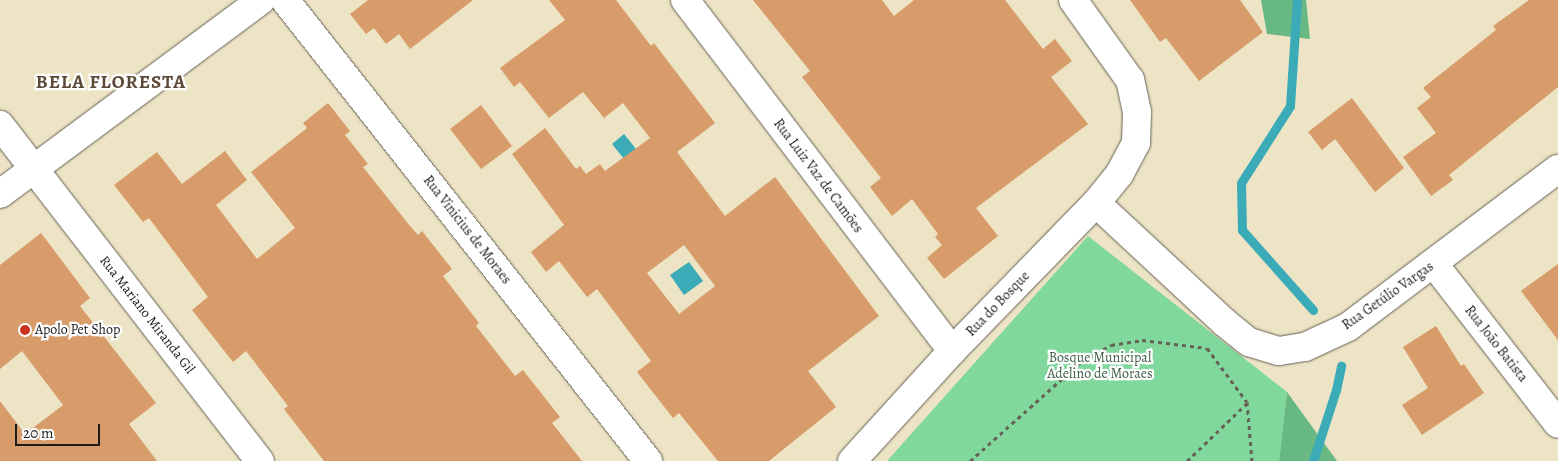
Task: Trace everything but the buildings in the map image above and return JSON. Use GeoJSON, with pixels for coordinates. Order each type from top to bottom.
{"type":"FeatureCollection","features":[{"type":"Feature","properties":{"kind":"street"},"geometry":{"type":"LineString","coordinates":[[0,194],[261,0]]}},
{"type":"Feature","properties":{"kind":"street","name":"Rua Vinicius de Moraes"},"geometry":{"type":"LineString","coordinates":[[285,0],[648,461]]}},
{"type":"Feature","properties":{"kind":"street","name":"Rua Luiz Vaz de Camões"},"geometry":{"type":"LineString","coordinates":[[684,0],[952,351]]}},
{"type":"Feature","properties":{"kind":"street","name":"Rua do Bosque"},"geometry":{"type":"LineString","coordinates":[[852,461],[952,351],[1096,203],[1120,173],[1136,143],[1137,112],[1130,80],[1073,0]]}},
{"type":"Feature","properties":{"kind":"street","name":"Rua Mariano Miranda Gil"},"geometry":{"type":"LineString","coordinates":[[0,125],[260,461]]}},
{"type":"Feature","properties":{"kind":"street","name":"Rua Getúlio Vargas"},"geometry":{"type":"LineString","coordinates":[[1096,203],[1224,322],[1249,342],[1279,352],[1304,347],[1348,326],[1434,264],[1558,169]]}},
{"type":"Feature","properties":{"kind":"street","name":"Rua João Batista"},"geometry":{"type":"LineString","coordinates":[[1434,264],[1558,424]]}},
{"type":"Feature","properties":{"kind":"path"},"geometry":{"type":"LineString","coordinates":[[970,461],[1082,361],[1112,345],[1142,340],[1207,348],[1247,402],[1252,461]]}},
{"type":"Feature","properties":{"kind":"path"},"geometry":{"type":"LineString","coordinates":[[1187,461],[1247,402]]}},
{"type":"Feature","properties":{"kind":"green space"},"geometry":{"type":"Polygon","coordinates":[[[1261,0],[1306,0],[1310,39],[1267,34],[1261,0]]]}},
{"type":"Feature","properties":{"kind":"green space","name":"Bosque Municipal Adelino de Moraes"},"geometry":{"type":"Polygon","coordinates":[[[1088,236],[1287,392],[1279,461],[887,461],[1088,236]]]}},
{"type":"Feature","properties":{"kind":"green space"},"geometry":{"type":"Polygon","coordinates":[[[1287,392],[1337,461],[1279,461],[1287,392]]]}},
{"type":"Feature","properties":{"kind":"water"},"geometry":{"type":"Polygon","coordinates":[[[624,134],[652,169],[640,179],[612,144],[624,134]]]}},
{"type":"Feature","properties":{"kind":"water"},"geometry":{"type":"Polygon","coordinates":[[[689,262],[703,281],[684,295],[670,275],[689,262]]]}},
{"type":"Feature","properties":{"kind":"waterway"},"geometry":{"type":"LineString","coordinates":[[1297,0],[1290,106],[1241,183],[1242,230],[1313,310]]}},
{"type":"Feature","properties":{"kind":"waterway"},"geometry":{"type":"LineString","coordinates":[[1313,461],[1336,390],[1341,366]]}},
{"type":"Feature","properties":{"kind":"place","name":"Apolo Pet Shop"},"geometry":{"type":"Point","coordinates":[25,330]}},
{"type":"Feature","properties":{"kind":"district","name":"BELA FLORESTA"},"geometry":{"type":"Point","coordinates":[111,83]}}]}
